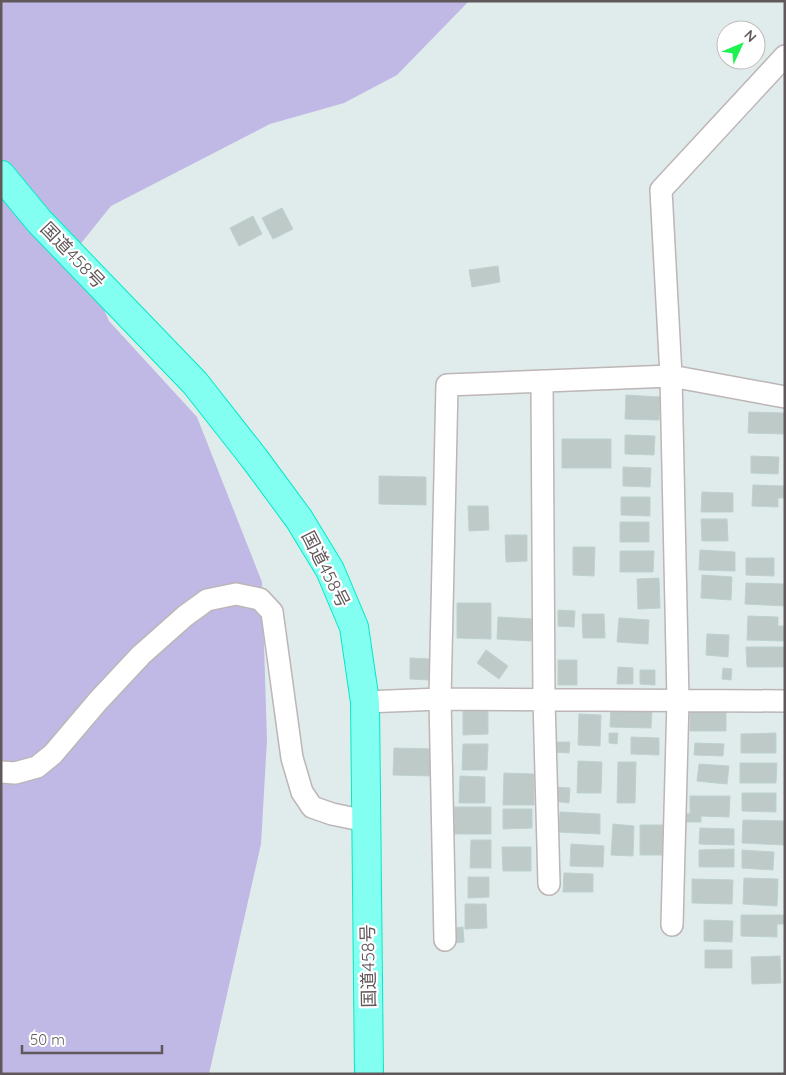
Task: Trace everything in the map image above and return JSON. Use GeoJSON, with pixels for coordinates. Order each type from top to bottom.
{"type":"FeatureCollection","features":[{"type":"Feature","properties":{"kind":"highway","name":"国道458号"},"geometry":{"type":"LineString","coordinates":[[1,175],[39,221],[195,383],[254,458],[299,518],[330,570],[354,626],[365,702],[369,1074]]}},
{"type":"Feature","properties":{"kind":"street"},"geometry":{"type":"LineString","coordinates":[[672,925],[678,700],[670,376],[661,190],[785,56]]}},
{"type":"Feature","properties":{"kind":"street"},"geometry":{"type":"LineString","coordinates":[[445,940],[440,699],[447,385],[670,376],[785,397]]}},
{"type":"Feature","properties":{"kind":"street"},"geometry":{"type":"LineString","coordinates":[[542,381],[544,699],[549,884]]}},
{"type":"Feature","properties":{"kind":"street"},"geometry":{"type":"LineString","coordinates":[[1,772],[15,773],[37,767],[53,754],[98,701],[141,655],[207,600],[236,594],[260,599],[272,612],[292,758],[302,792],[312,807],[332,814],[366,821]]}},
{"type":"Feature","properties":{"kind":"street"},"geometry":{"type":"LineString","coordinates":[[365,702],[440,699],[785,701]]}},
{"type":"Feature","properties":{"kind":"shaded area"},"geometry":{"type":"Polygon","coordinates":[[[1,1],[469,1],[397,75],[344,103],[270,124],[111,206],[78,247],[109,321],[197,417],[262,582],[267,740],[261,844],[209,1074],[1,1074],[1,1]]]}},
{"type":"Feature","properties":{"kind":"building"},"geometry":{"type":"Polygon","coordinates":[[[282,208],[293,229],[273,239],[262,218],[282,208]]]}},
{"type":"Feature","properties":{"kind":"building"},"geometry":{"type":"Polygon","coordinates":[[[253,216],[262,234],[239,246],[230,228],[253,216]]]}},
{"type":"Feature","properties":{"kind":"building"},"geometry":{"type":"Polygon","coordinates":[[[498,266],[500,282],[472,287],[469,270],[498,266]]]}},
{"type":"Feature","properties":{"kind":"building"},"geometry":{"type":"Polygon","coordinates":[[[626,395],[660,397],[659,420],[625,419],[626,395]]]}},
{"type":"Feature","properties":{"kind":"building"},"geometry":{"type":"Polygon","coordinates":[[[749,412],[785,413],[785,434],[748,433],[749,412]]]}},
{"type":"Feature","properties":{"kind":"building"},"geometry":{"type":"Polygon","coordinates":[[[625,435],[655,436],[654,455],[625,454],[625,435]]]}},
{"type":"Feature","properties":{"kind":"building"},"geometry":{"type":"Polygon","coordinates":[[[562,439],[611,439],[611,468],[562,468],[562,439]]]}},
{"type":"Feature","properties":{"kind":"building"},"geometry":{"type":"Polygon","coordinates":[[[751,456],[779,457],[778,474],[751,473],[751,456]]]}},
{"type":"Feature","properties":{"kind":"building"},"geometry":{"type":"Polygon","coordinates":[[[623,467],[651,468],[650,487],[623,486],[623,467]]]}},
{"type":"Feature","properties":{"kind":"building"},"geometry":{"type":"Polygon","coordinates":[[[379,476],[426,477],[426,505],[379,504],[379,476]]]}},
{"type":"Feature","properties":{"kind":"building"},"geometry":{"type":"Polygon","coordinates":[[[753,485],[785,486],[785,498],[778,498],[778,507],[752,506],[753,485]]]}},
{"type":"Feature","properties":{"kind":"building"},"geometry":{"type":"Polygon","coordinates":[[[702,492],[733,493],[733,512],[701,512],[702,492]]]}},
{"type":"Feature","properties":{"kind":"building"},"geometry":{"type":"Polygon","coordinates":[[[621,497],[650,497],[650,516],[621,515],[621,497]]]}},
{"type":"Feature","properties":{"kind":"building"},"geometry":{"type":"Polygon","coordinates":[[[468,506],[488,506],[489,530],[469,531],[468,506]]]}},
{"type":"Feature","properties":{"kind":"building"},"geometry":{"type":"Polygon","coordinates":[[[701,519],[727,519],[728,541],[702,541],[701,519]]]}},
{"type":"Feature","properties":{"kind":"building"},"geometry":{"type":"Polygon","coordinates":[[[620,522],[649,522],[649,542],[620,542],[620,522]]]}},
{"type":"Feature","properties":{"kind":"building"},"geometry":{"type":"Polygon","coordinates":[[[505,535],[527,535],[527,561],[506,562],[505,535]]]}},
{"type":"Feature","properties":{"kind":"building"},"geometry":{"type":"Polygon","coordinates":[[[573,547],[595,547],[594,576],[573,575],[573,547]]]}},
{"type":"Feature","properties":{"kind":"building"},"geometry":{"type":"Polygon","coordinates":[[[700,550],[735,552],[735,571],[699,570],[700,550]]]}},
{"type":"Feature","properties":{"kind":"building"},"geometry":{"type":"Polygon","coordinates":[[[620,551],[654,551],[653,572],[620,572],[620,551]]]}},
{"type":"Feature","properties":{"kind":"building"},"geometry":{"type":"Polygon","coordinates":[[[746,558],[774,558],[774,576],[746,575],[746,558]]]}},
{"type":"Feature","properties":{"kind":"building"},"geometry":{"type":"Polygon","coordinates":[[[702,575],[732,577],[731,600],[701,598],[702,575]]]}},
{"type":"Feature","properties":{"kind":"building"},"geometry":{"type":"Polygon","coordinates":[[[659,578],[660,608],[638,609],[637,579],[659,578]]]}},
{"type":"Feature","properties":{"kind":"building"},"geometry":{"type":"Polygon","coordinates":[[[746,583],[785,584],[785,606],[745,604],[746,583]]]}},
{"type":"Feature","properties":{"kind":"building"},"geometry":{"type":"Polygon","coordinates":[[[457,603],[491,603],[491,639],[457,638],[457,603]]]}},
{"type":"Feature","properties":{"kind":"building"},"geometry":{"type":"Polygon","coordinates":[[[558,610],[575,611],[574,627],[558,626],[558,610]]]}},
{"type":"Feature","properties":{"kind":"building"},"geometry":{"type":"Polygon","coordinates":[[[582,614],[604,614],[605,638],[583,638],[582,614]]]}},
{"type":"Feature","properties":{"kind":"building"},"geometry":{"type":"Polygon","coordinates":[[[748,616],[778,617],[778,626],[785,626],[785,641],[747,640],[748,616]]]}},
{"type":"Feature","properties":{"kind":"building"},"geometry":{"type":"Polygon","coordinates":[[[498,617],[532,619],[531,641],[497,639],[498,617]]]}},
{"type":"Feature","properties":{"kind":"building"},"geometry":{"type":"Polygon","coordinates":[[[619,618],[649,620],[648,644],[617,642],[619,618]]]}},
{"type":"Feature","properties":{"kind":"building"},"geometry":{"type":"Polygon","coordinates":[[[707,634],[729,635],[728,657],[706,655],[707,634]]]}},
{"type":"Feature","properties":{"kind":"building"},"geometry":{"type":"Polygon","coordinates":[[[746,647],[785,647],[785,667],[747,667],[746,647]]]}},
{"type":"Feature","properties":{"kind":"building"},"geometry":{"type":"Polygon","coordinates":[[[486,650],[508,666],[499,679],[477,663],[486,650]]]}},
{"type":"Feature","properties":{"kind":"building"},"geometry":{"type":"Polygon","coordinates":[[[410,658],[429,659],[429,680],[410,679],[410,658]]]}},
{"type":"Feature","properties":{"kind":"building"},"geometry":{"type":"Polygon","coordinates":[[[558,660],[577,660],[577,685],[558,685],[558,660]]]}},
{"type":"Feature","properties":{"kind":"building"},"geometry":{"type":"Polygon","coordinates":[[[618,667],[633,668],[633,684],[617,684],[618,667]]]}},
{"type":"Feature","properties":{"kind":"building"},"geometry":{"type":"Polygon","coordinates":[[[723,668],[732,669],[731,680],[722,679],[723,668]]]}},
{"type":"Feature","properties":{"kind":"building"},"geometry":{"type":"Polygon","coordinates":[[[640,670],[655,670],[655,685],[640,684],[640,670]]]}},
{"type":"Feature","properties":{"kind":"building"},"geometry":{"type":"Polygon","coordinates":[[[611,708],[652,709],[651,728],[610,727],[611,708]]]}},
{"type":"Feature","properties":{"kind":"building"},"geometry":{"type":"Polygon","coordinates":[[[463,709],[488,709],[488,734],[463,735],[463,709]]]}},
{"type":"Feature","properties":{"kind":"building"},"geometry":{"type":"Polygon","coordinates":[[[690,710],[726,710],[726,731],[690,731],[690,710]]]}},
{"type":"Feature","properties":{"kind":"building"},"geometry":{"type":"Polygon","coordinates":[[[579,714],[601,715],[600,746],[578,745],[579,714]]]}},
{"type":"Feature","properties":{"kind":"building"},"geometry":{"type":"Polygon","coordinates":[[[609,733],[618,733],[617,744],[609,743],[609,733]]]}},
{"type":"Feature","properties":{"kind":"building"},"geometry":{"type":"Polygon","coordinates":[[[776,733],[776,753],[741,753],[741,734],[776,733]]]}},
{"type":"Feature","properties":{"kind":"building"},"geometry":{"type":"Polygon","coordinates":[[[631,737],[659,738],[659,755],[631,754],[631,737]]]}},
{"type":"Feature","properties":{"kind":"building"},"geometry":{"type":"Polygon","coordinates":[[[553,742],[570,742],[569,753],[553,752],[553,742]]]}},
{"type":"Feature","properties":{"kind":"building"},"geometry":{"type":"Polygon","coordinates":[[[695,743],[724,744],[723,756],[694,755],[695,743]]]}},
{"type":"Feature","properties":{"kind":"building"},"geometry":{"type":"Polygon","coordinates":[[[463,744],[488,744],[487,770],[462,770],[463,744]]]}},
{"type":"Feature","properties":{"kind":"building"},"geometry":{"type":"Polygon","coordinates":[[[394,748],[433,749],[432,776],[393,775],[394,748]]]}},
{"type":"Feature","properties":{"kind":"building"},"geometry":{"type":"Polygon","coordinates":[[[578,761],[602,762],[601,793],[577,793],[578,761]]]}},
{"type":"Feature","properties":{"kind":"building"},"geometry":{"type":"Polygon","coordinates":[[[618,762],[636,762],[635,803],[617,803],[618,762]]]}},
{"type":"Feature","properties":{"kind":"building"},"geometry":{"type":"Polygon","coordinates":[[[740,763],[777,763],[776,783],[740,783],[740,763]]]}},
{"type":"Feature","properties":{"kind":"building"},"geometry":{"type":"Polygon","coordinates":[[[699,764],[729,766],[727,784],[697,781],[699,764]]]}},
{"type":"Feature","properties":{"kind":"building"},"geometry":{"type":"Polygon","coordinates":[[[504,773],[534,774],[534,805],[503,805],[504,773]]]}},
{"type":"Feature","properties":{"kind":"building"},"geometry":{"type":"Polygon","coordinates":[[[460,776],[485,777],[485,803],[459,803],[460,776]]]}},
{"type":"Feature","properties":{"kind":"building"},"geometry":{"type":"Polygon","coordinates":[[[555,787],[570,788],[569,803],[553,801],[555,787]]]}},
{"type":"Feature","properties":{"kind":"building"},"geometry":{"type":"Polygon","coordinates":[[[742,793],[776,793],[776,812],[742,811],[742,793]]]}},
{"type":"Feature","properties":{"kind":"building"},"geometry":{"type":"Polygon","coordinates":[[[690,796],[730,796],[729,817],[701,816],[701,822],[682,822],[683,813],[690,814],[690,796]]]}},
{"type":"Feature","properties":{"kind":"building"},"geometry":{"type":"Polygon","coordinates":[[[454,807],[491,807],[491,834],[451,834],[451,824],[455,824],[454,807]]]}},
{"type":"Feature","properties":{"kind":"building"},"geometry":{"type":"Polygon","coordinates":[[[503,809],[532,809],[532,828],[503,829],[503,809]]]}},
{"type":"Feature","properties":{"kind":"building"},"geometry":{"type":"Polygon","coordinates":[[[560,812],[600,814],[600,834],[559,832],[560,812]]]}},
{"type":"Feature","properties":{"kind":"building"},"geometry":{"type":"Polygon","coordinates":[[[743,820],[785,821],[785,845],[742,843],[743,820]]]}},
{"type":"Feature","properties":{"kind":"building"},"geometry":{"type":"Polygon","coordinates":[[[613,824],[634,826],[633,856],[611,855],[613,824]]]}},
{"type":"Feature","properties":{"kind":"building"},"geometry":{"type":"Polygon","coordinates":[[[640,825],[663,825],[663,855],[640,855],[640,825]]]}},
{"type":"Feature","properties":{"kind":"building"},"geometry":{"type":"Polygon","coordinates":[[[700,828],[734,829],[734,845],[699,844],[700,828]]]}},
{"type":"Feature","properties":{"kind":"building"},"geometry":{"type":"Polygon","coordinates":[[[471,840],[491,840],[491,868],[470,868],[471,840]]]}},
{"type":"Feature","properties":{"kind":"building"},"geometry":{"type":"Polygon","coordinates":[[[571,844],[604,846],[603,867],[570,866],[571,844]]]}},
{"type":"Feature","properties":{"kind":"building"},"geometry":{"type":"Polygon","coordinates":[[[502,847],[531,847],[531,871],[503,871],[502,847]]]}},
{"type":"Feature","properties":{"kind":"building"},"geometry":{"type":"Polygon","coordinates":[[[734,849],[734,867],[699,867],[699,850],[734,849]]]}},
{"type":"Feature","properties":{"kind":"building"},"geometry":{"type":"Polygon","coordinates":[[[742,850],[774,852],[773,870],[742,868],[742,850]]]}},
{"type":"Feature","properties":{"kind":"building"},"geometry":{"type":"Polygon","coordinates":[[[564,873],[593,874],[593,892],[563,892],[564,873]]]}},
{"type":"Feature","properties":{"kind":"building"},"geometry":{"type":"Polygon","coordinates":[[[468,877],[489,877],[489,897],[468,898],[468,877]]]}},
{"type":"Feature","properties":{"kind":"building"},"geometry":{"type":"Polygon","coordinates":[[[744,878],[778,879],[777,906],[743,904],[744,878]]]}},
{"type":"Feature","properties":{"kind":"building"},"geometry":{"type":"Polygon","coordinates":[[[692,879],[733,880],[732,904],[692,903],[692,879]]]}},
{"type":"Feature","properties":{"kind":"building"},"geometry":{"type":"Polygon","coordinates":[[[465,904],[486,904],[487,928],[465,929],[465,904]]]}},
{"type":"Feature","properties":{"kind":"building"},"geometry":{"type":"Polygon","coordinates":[[[741,915],[785,915],[785,924],[777,924],[777,937],[741,936],[741,915]]]}},
{"type":"Feature","properties":{"kind":"building"},"geometry":{"type":"Polygon","coordinates":[[[704,920],[733,921],[732,942],[704,941],[704,920]]]}},
{"type":"Feature","properties":{"kind":"building"},"geometry":{"type":"Polygon","coordinates":[[[463,927],[464,942],[454,943],[453,928],[463,927]]]}},
{"type":"Feature","properties":{"kind":"building"},"geometry":{"type":"Polygon","coordinates":[[[705,950],[732,950],[732,968],[705,968],[705,950]]]}},
{"type":"Feature","properties":{"kind":"building"},"geometry":{"type":"Polygon","coordinates":[[[780,956],[781,983],[752,984],[751,957],[780,956]]]}}]}
